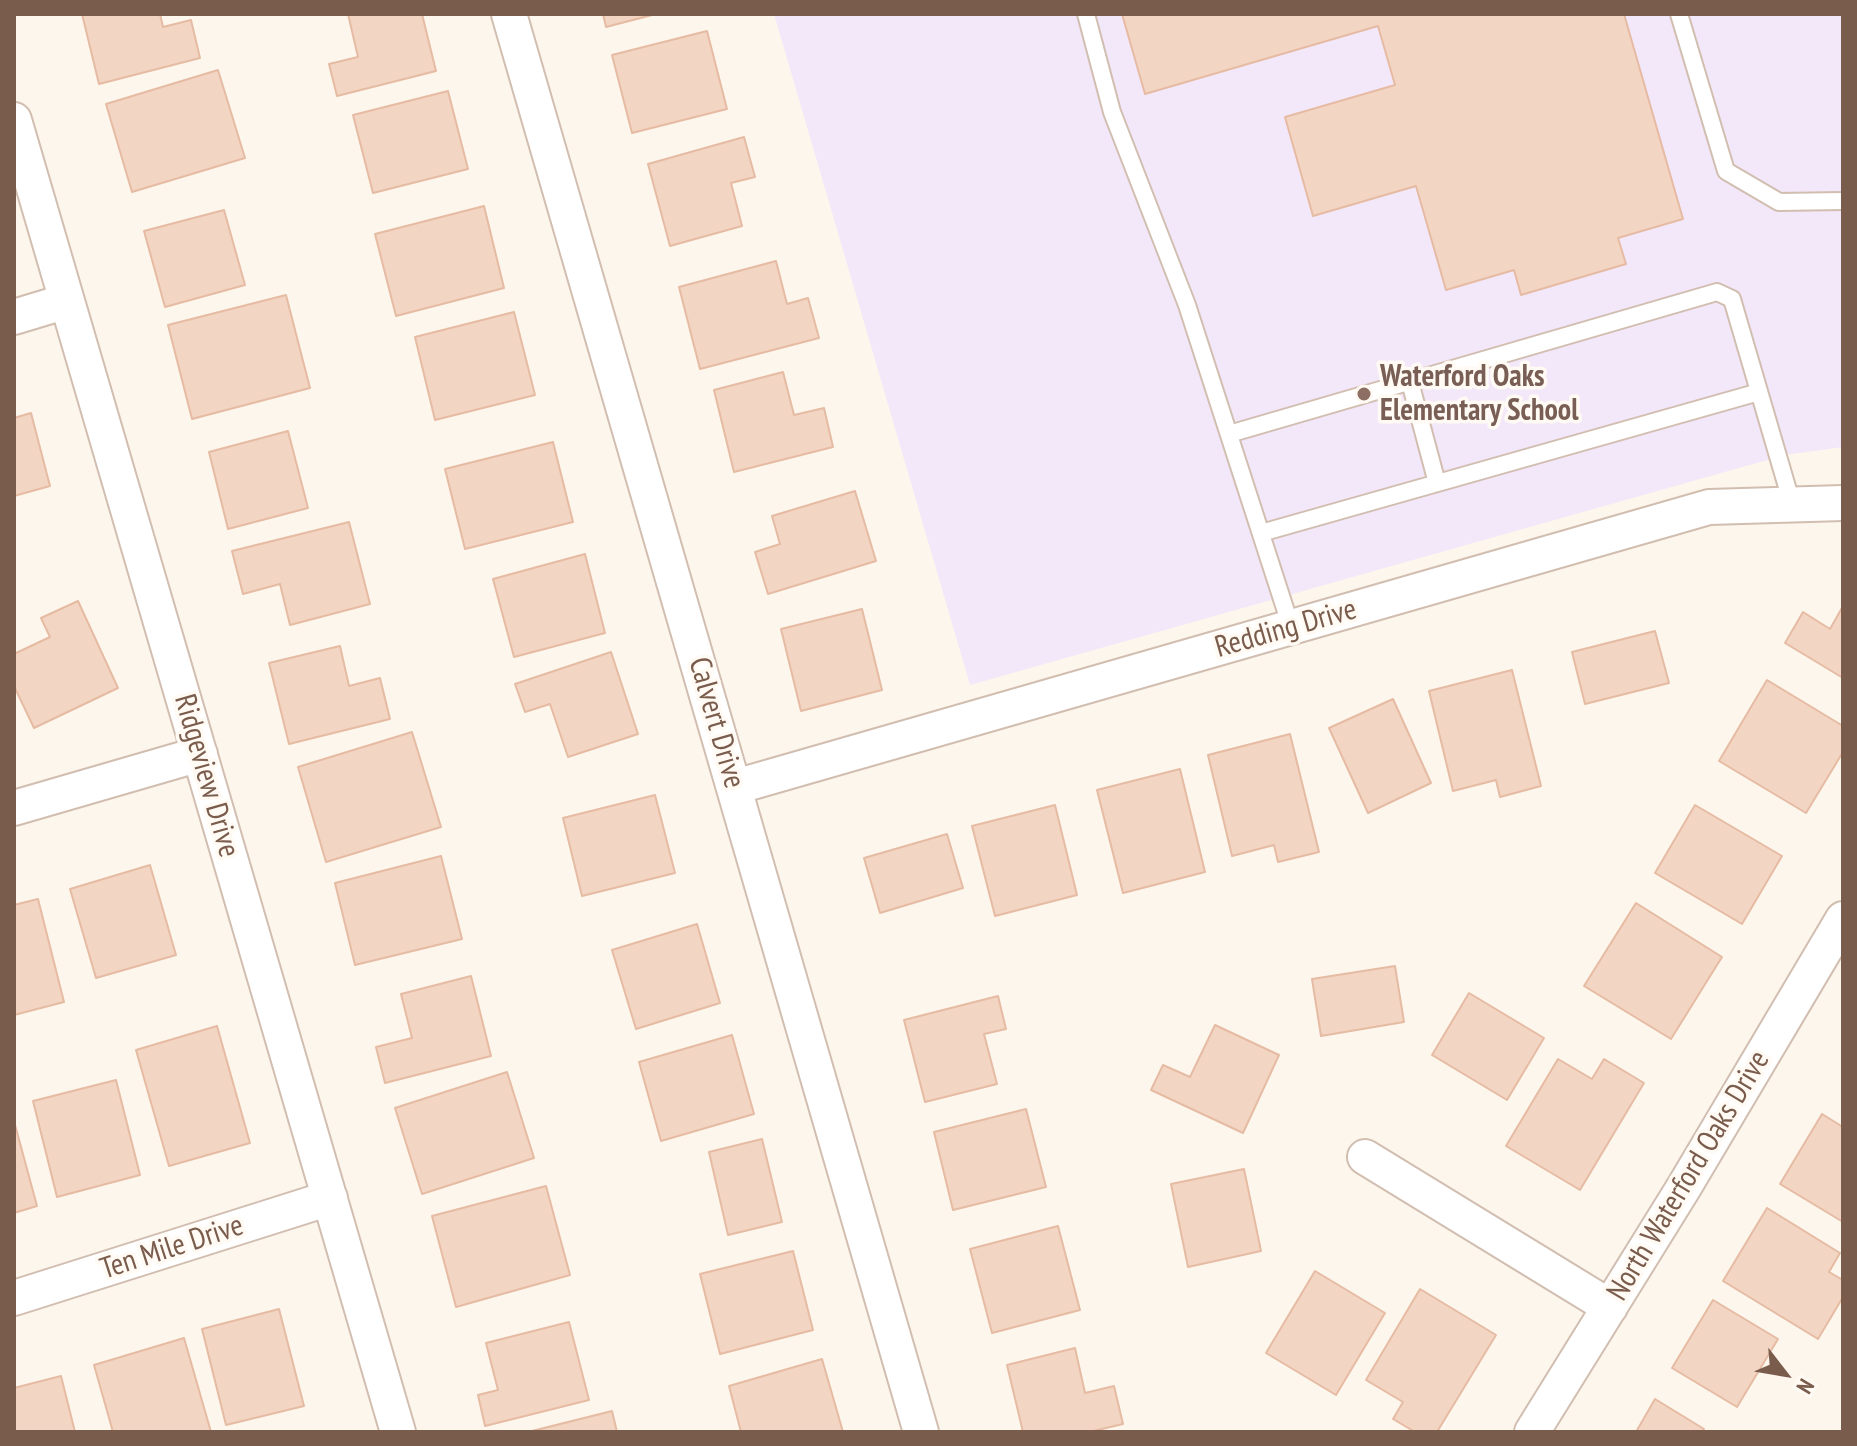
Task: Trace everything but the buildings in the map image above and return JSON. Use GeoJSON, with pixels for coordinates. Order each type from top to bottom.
{"type":"FeatureCollection","features":[{"type":"Feature","properties":{"kind":"street","name":"Calvert Drive"},"geometry":{"type":"LineString","coordinates":[[509,14],[921,1432]]}},
{"type":"Feature","properties":{"kind":"street","name":"Ridgeview Drive"},"geometry":{"type":"LineString","coordinates":[[14,120],[398,1432]]}},
{"type":"Feature","properties":{"kind":"street"},"geometry":{"type":"LineString","coordinates":[[14,317],[67,301]]}},
{"type":"Feature","properties":{"kind":"street","name":"Redding Drive"},"geometry":{"type":"LineString","coordinates":[[735,787],[1709,507],[1843,503]]}},
{"type":"Feature","properties":{"kind":"street"},"geometry":{"type":"LineString","coordinates":[[14,808],[200,754]]}},
{"type":"Feature","properties":{"kind":"street","name":"North Waterford Oaks Drive"},"geometry":{"type":"LineString","coordinates":[[1532,1432],[1843,919]]}},
{"type":"Feature","properties":{"kind":"street"},"geometry":{"type":"LineString","coordinates":[[1365,1157],[1610,1307]]}},
{"type":"Feature","properties":{"kind":"street","name":"Ten Mile Drive"},"geometry":{"type":"LineString","coordinates":[[14,1298],[330,1198]]}},
{"type":"Feature","properties":{"kind":"lane"},"geometry":{"type":"LineString","coordinates":[[1086,14],[1112,112],[1187,305],[1291,627]]}},
{"type":"Feature","properties":{"kind":"lane"},"geometry":{"type":"LineString","coordinates":[[1679,14],[1726,171],[1779,202],[1843,201]]}},
{"type":"Feature","properties":{"kind":"lane"},"geometry":{"type":"LineString","coordinates":[[1229,434],[1717,292],[1732,299],[1792,504]]}},
{"type":"Feature","properties":{"kind":"lane"},"geometry":{"type":"LineString","coordinates":[[1410,382],[1437,483]]}},
{"type":"Feature","properties":{"kind":"lane"},"geometry":{"type":"LineString","coordinates":[[1261,533],[1759,392]]}},
{"type":"Feature","properties":{"kind":"shaded area","name":"Waterford Oaks Elementary School"},"geometry":{"type":"Polygon","coordinates":[[[774,14],[1843,14],[1843,447],[1785,455],[970,685],[774,14]]]}},
{"type":"Feature","properties":{"kind":"place","name":"Waterford Oaks Elementary School"},"geometry":{"type":"Point","coordinates":[1364,394]}}]}
